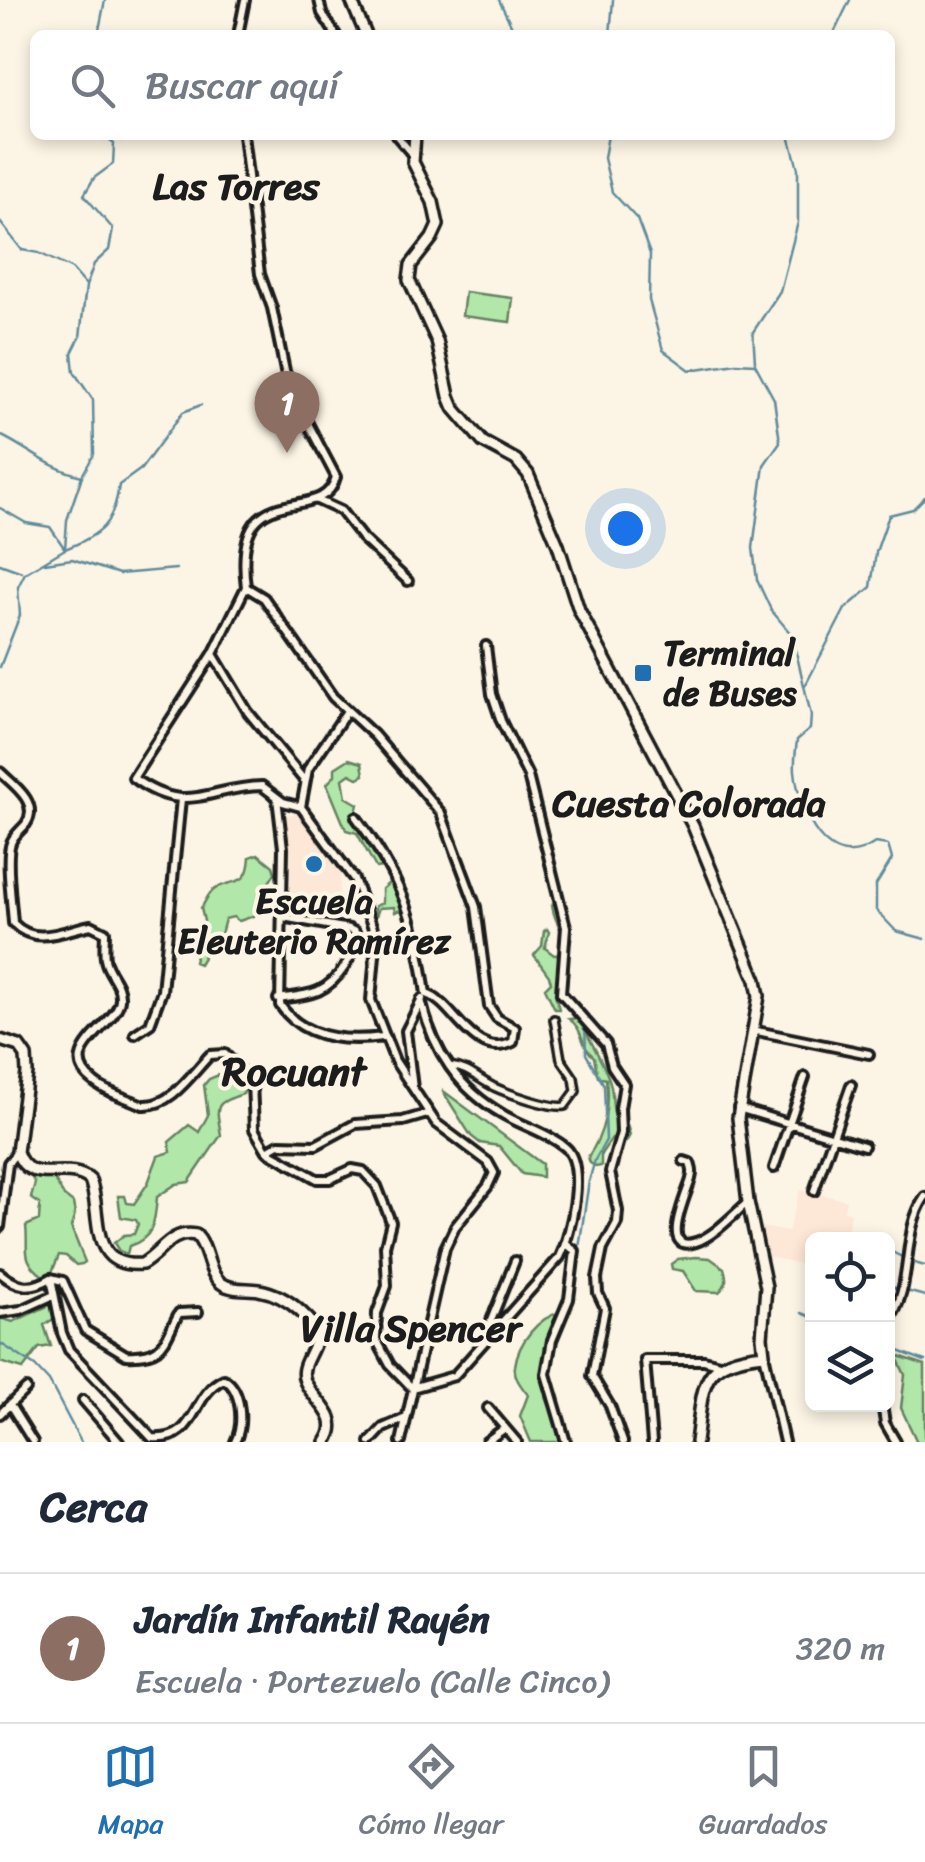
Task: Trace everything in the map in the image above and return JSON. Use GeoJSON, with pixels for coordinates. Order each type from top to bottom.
{"type":"FeatureCollection","features":[{"type":"Feature","properties":{"kind":"street"},"geometry":{"type":"LineString","coordinates":[[239,30],[245,0]]}},
{"type":"Feature","properties":{"kind":"street"},"geometry":{"type":"LineString","coordinates":[[319,0],[333,30]]}},
{"type":"Feature","properties":{"kind":"street"},"geometry":{"type":"LineString","coordinates":[[351,0],[364,30]]}},
{"type":"Feature","properties":{"kind":"street"},"geometry":{"type":"LineString","coordinates":[[245,140],[260,274],[272,308],[284,370],[336,477],[333,487],[317,500],[278,506],[255,522],[243,564],[246,588],[213,654],[133,778],[160,794],[181,799],[262,786],[277,798],[301,807],[354,879],[373,928],[375,957],[370,991],[383,1037],[427,1114],[488,1162],[494,1173],[455,1226],[445,1248],[400,1442]]}},
{"type":"Feature","properties":{"kind":"street"},"geometry":{"type":"LineString","coordinates":[[400,140],[412,154],[436,211],[438,225],[414,258],[410,280],[438,341],[454,408],[483,442],[516,460],[532,483],[579,610],[693,826],[759,992],[738,1108],[748,1202],[766,1287],[764,1354],[784,1442]]}},
{"type":"Feature","properties":{"kind":"street"},"geometry":{"type":"LineString","coordinates":[[412,154],[413,140]]}},
{"type":"Feature","properties":{"kind":"street"},"geometry":{"type":"LineString","coordinates":[[317,500],[341,511],[362,538],[408,581]]}},
{"type":"Feature","properties":{"kind":"street"},"geometry":{"type":"LineString","coordinates":[[246,588],[264,598],[326,687],[441,812],[476,907],[489,1006],[497,1018],[515,1028],[513,1042],[499,1046],[466,1032],[433,996],[424,998],[406,1031],[413,1091]]}},
{"type":"Feature","properties":{"kind":"street"},"geometry":{"type":"LineString","coordinates":[[486,646],[492,694],[528,776],[566,928],[561,993],[606,1044],[612,1066],[624,1084],[621,1132],[610,1172],[617,1223],[603,1249],[597,1278],[605,1308],[592,1376],[610,1406],[622,1442]]}},
{"type":"Feature","properties":{"kind":"street"},"geometry":{"type":"LineString","coordinates":[[213,654],[248,712],[304,781]]}},
{"type":"Feature","properties":{"kind":"street"},"geometry":{"type":"LineString","coordinates":[[301,807],[308,769],[347,711]]}},
{"type":"Feature","properties":{"kind":"street"},"geometry":{"type":"LineString","coordinates":[[0,772],[19,789],[30,807],[29,820],[11,842],[8,873],[14,900],[13,923],[27,934],[40,936],[91,925],[105,932],[106,964],[117,982],[120,997],[115,1013],[85,1044],[82,1066],[89,1078],[142,1106],[152,1106],[192,1076],[210,1055],[225,1054],[252,1082],[254,1129],[267,1150],[317,1179],[330,1179],[352,1169],[363,1171],[376,1186],[391,1222],[385,1246],[387,1286],[377,1313],[376,1339],[390,1365],[412,1388]]}},
{"type":"Feature","properties":{"kind":"street"},"geometry":{"type":"LineString","coordinates":[[277,798],[283,848],[278,999],[289,1018],[317,1034],[361,1040],[383,1037]]}},
{"type":"Feature","properties":{"kind":"street"},"geometry":{"type":"LineString","coordinates":[[135,1034],[150,1024],[162,991],[181,799]]}},
{"type":"Feature","properties":{"kind":"street"},"geometry":{"type":"LineString","coordinates":[[356,817],[408,902],[435,1045],[448,1066],[472,1094],[566,1148],[574,1159],[576,1190],[560,1257],[454,1376],[412,1388]]}},
{"type":"Feature","properties":{"kind":"street"},"geometry":{"type":"LineString","coordinates":[[278,999],[327,986],[349,958],[356,939],[355,932],[283,917]]}},
{"type":"Feature","properties":{"kind":"street"},"geometry":{"type":"LineString","coordinates":[[448,1066],[469,1069],[490,1085],[543,1104],[565,1106],[576,1091],[574,1078],[561,1058],[554,1019]]}},
{"type":"Feature","properties":{"kind":"street"},"geometry":{"type":"LineString","coordinates":[[750,1030],[869,1054]]}},
{"type":"Feature","properties":{"kind":"street"},"geometry":{"type":"LineString","coordinates":[[0,1040],[19,1046],[27,1062],[17,1152],[22,1165],[34,1172],[80,1172],[90,1180],[100,1238],[113,1257],[122,1263],[147,1262],[173,1237],[190,1233],[201,1240],[214,1273],[224,1284],[281,1296],[316,1330],[304,1380],[331,1418],[332,1430],[326,1442]]}},
{"type":"Feature","properties":{"kind":"street"},"geometry":{"type":"LineString","coordinates":[[774,1168],[805,1077]]}},
{"type":"Feature","properties":{"kind":"street"},"geometry":{"type":"LineString","coordinates":[[814,1191],[852,1085]]}},
{"type":"Feature","properties":{"kind":"street"},"geometry":{"type":"LineString","coordinates":[[738,1108],[864,1146]]}},
{"type":"Feature","properties":{"kind":"street"},"geometry":{"type":"LineString","coordinates":[[267,1150],[279,1144],[316,1145],[355,1124],[416,1119],[427,1114]]}},
{"type":"Feature","properties":{"kind":"street"},"geometry":{"type":"LineString","coordinates":[[0,1227],[8,1162],[17,1152]]}},
{"type":"Feature","properties":{"kind":"street"},"geometry":{"type":"LineString","coordinates":[[684,1161],[690,1163],[692,1177],[678,1217],[681,1240],[690,1244],[700,1240],[748,1202]]}},
{"type":"Feature","properties":{"kind":"street"},"geometry":{"type":"LineString","coordinates":[[895,1312],[916,1216],[925,1197]]}},
{"type":"Feature","properties":{"kind":"street"},"geometry":{"type":"LineString","coordinates":[[566,1244],[575,1251],[569,1299],[552,1340],[546,1374],[566,1442]]}},
{"type":"Feature","properties":{"kind":"street"},"geometry":{"type":"LineString","coordinates":[[490,1334],[490,1323],[515,1261]]}},
{"type":"Feature","properties":{"kind":"street"},"geometry":{"type":"LineString","coordinates":[[0,1273],[26,1287],[51,1278],[66,1286],[85,1330],[126,1355],[157,1350],[169,1339],[179,1313],[198,1312]]}},
{"type":"Feature","properties":{"kind":"street"},"geometry":{"type":"LineString","coordinates":[[51,1278],[69,1350],[152,1438],[184,1437],[210,1389],[224,1379],[232,1385],[238,1401],[240,1432],[235,1442]]}},
{"type":"Feature","properties":{"kind":"street"},"geometry":{"type":"LineString","coordinates":[[0,1313],[21,1310],[54,1296]]}},
{"type":"Feature","properties":{"kind":"street"},"geometry":{"type":"LineString","coordinates":[[696,1442],[703,1390],[719,1364],[764,1354]]}},
{"type":"Feature","properties":{"kind":"street"},"geometry":{"type":"LineString","coordinates":[[652,1442],[644,1360],[704,1360],[719,1364]]}},
{"type":"Feature","properties":{"kind":"street"},"geometry":{"type":"LineString","coordinates":[[0,1414],[26,1389]]}},
{"type":"Feature","properties":{"kind":"street"},"geometry":{"type":"LineString","coordinates":[[84,1400],[119,1442]]}},
{"type":"Feature","properties":{"kind":"street"},"geometry":{"type":"LineString","coordinates":[[10,1405],[33,1442]]}},
{"type":"Feature","properties":{"kind":"street"},"geometry":{"type":"LineString","coordinates":[[488,1408],[517,1442]]}},
{"type":"Feature","properties":{"kind":"street"},"geometry":{"type":"LineString","coordinates":[[883,1412],[896,1442]]}},
{"type":"Feature","properties":{"kind":"street"},"geometry":{"type":"LineString","coordinates":[[370,1442],[383,1428],[406,1418]]}},
{"type":"Feature","properties":{"kind":"street"},"geometry":{"type":"LineString","coordinates":[[486,1442],[505,1428]]}},
{"type":"Feature","properties":{"kind":"shaded area","name":"Escuela Eleuterio Ramírez"},"geometry":{"type":"Polygon","coordinates":[[[298,813],[341,870],[337,917],[290,911],[291,859],[285,815],[298,813]]]}},
{"type":"Feature","properties":{"kind":"shaded area"},"geometry":{"type":"Polygon","coordinates":[[[800,1190],[846,1200],[844,1211],[851,1213],[847,1232],[805,1232],[805,1265],[766,1256],[761,1227],[788,1232],[800,1190]]]}},
{"type":"Feature","properties":{"kind":"green space"},"geometry":{"type":"Polygon","coordinates":[[[465,292],[513,298],[510,322],[462,316],[465,292]]]}},
{"type":"Feature","properties":{"kind":"green space"},"geometry":{"type":"Polygon","coordinates":[[[349,759],[362,763],[364,775],[358,778],[350,774],[343,779],[346,797],[358,804],[355,817],[404,885],[415,915],[414,929],[408,925],[407,908],[395,912],[394,907],[379,908],[376,916],[375,906],[382,903],[382,889],[389,883],[387,871],[376,868],[357,833],[346,830],[327,784],[335,775],[335,768],[349,759]]]}},
{"type":"Feature","properties":{"kind":"green space"},"geometry":{"type":"Polygon","coordinates":[[[258,854],[273,866],[275,873],[263,892],[264,906],[254,916],[239,921],[233,917],[225,919],[220,938],[199,964],[194,962],[204,921],[201,908],[214,889],[244,877],[250,857],[258,854]]]}},
{"type":"Feature","properties":{"kind":"green space"},"geometry":{"type":"Polygon","coordinates":[[[557,899],[572,934],[563,980],[555,994],[559,1009],[555,1009],[545,988],[551,982],[549,976],[534,955],[542,946],[547,929],[545,948],[554,955],[561,954],[561,933],[552,905],[557,899]]]}},
{"type":"Feature","properties":{"kind":"green space"},"geometry":{"type":"Polygon","coordinates":[[[577,1018],[606,1072],[614,1113],[626,1121],[630,1135],[626,1142],[612,1138],[601,1154],[601,1166],[596,1167],[588,1157],[604,1120],[606,1079],[598,1077],[594,1057],[569,1019],[577,1018]]]}},
{"type":"Feature","properties":{"kind":"green space"},"geometry":{"type":"Polygon","coordinates":[[[221,1074],[245,1090],[219,1107],[221,1135],[189,1182],[176,1184],[157,1197],[148,1234],[129,1246],[127,1254],[119,1251],[114,1243],[124,1235],[134,1234],[138,1224],[121,1217],[118,1196],[125,1196],[127,1203],[134,1204],[148,1183],[158,1156],[171,1152],[169,1142],[189,1125],[199,1132],[208,1115],[204,1085],[221,1074]]]}},
{"type":"Feature","properties":{"kind":"green space"},"geometry":{"type":"Polygon","coordinates":[[[442,1090],[542,1164],[542,1177],[522,1174],[499,1146],[480,1143],[471,1136],[442,1090]]]}},
{"type":"Feature","properties":{"kind":"green space"},"geometry":{"type":"Polygon","coordinates":[[[30,1175],[54,1179],[73,1203],[71,1227],[85,1262],[82,1264],[76,1265],[59,1255],[52,1272],[43,1276],[31,1264],[26,1226],[39,1220],[40,1204],[31,1198],[35,1183],[30,1175]]]}},
{"type":"Feature","properties":{"kind":"green space"},"geometry":{"type":"Polygon","coordinates":[[[710,1258],[724,1268],[726,1281],[719,1292],[696,1291],[683,1271],[672,1269],[671,1264],[678,1259],[710,1258]]]}},
{"type":"Feature","properties":{"kind":"green space"},"geometry":{"type":"Polygon","coordinates":[[[54,1303],[58,1316],[44,1325],[51,1346],[39,1348],[23,1369],[0,1362],[0,1318],[13,1322],[54,1303]]]}},
{"type":"Feature","properties":{"kind":"green space"},"geometry":{"type":"Polygon","coordinates":[[[561,1312],[550,1342],[546,1397],[564,1442],[531,1442],[520,1416],[528,1395],[515,1374],[517,1357],[538,1325],[561,1312]]]}},
{"type":"Feature","properties":{"kind":"green space"},"geometry":{"type":"Polygon","coordinates":[[[896,1355],[925,1365],[925,1442],[917,1442],[901,1408],[905,1375],[896,1355]]]}},
{"type":"Feature","properties":{"kind":"waterway"},"geometry":{"type":"LineString","coordinates":[[99,30],[105,0]]}},
{"type":"Feature","properties":{"kind":"waterway"},"geometry":{"type":"LineString","coordinates":[[499,0],[514,30]]}},
{"type":"Feature","properties":{"kind":"waterway"},"geometry":{"type":"LineString","coordinates":[[610,30],[613,0]]}},
{"type":"Feature","properties":{"kind":"waterway"},"geometry":{"type":"LineString","coordinates":[[835,30],[850,0]]}},
{"type":"Feature","properties":{"kind":"waterway"},"geometry":{"type":"LineString","coordinates":[[0,667],[20,615],[18,587],[25,573],[65,549],[67,520],[94,454],[93,400],[74,372],[72,353],[80,337],[86,286],[94,264],[109,250],[113,229],[84,195],[94,178],[113,164],[114,144],[109,140]]}},
{"type":"Feature","properties":{"kind":"waterway"},"geometry":{"type":"LineString","coordinates":[[607,140],[604,158],[612,192],[637,219],[650,254],[649,300],[663,350],[690,370],[755,364],[774,399],[780,442],[764,465],[753,548],[757,580],[771,610],[792,635],[811,715],[810,729],[797,740],[795,756],[802,804],[809,820],[830,846],[858,851],[875,843],[888,845],[892,859],[876,885],[876,910],[896,931],[925,939]]}},
{"type":"Feature","properties":{"kind":"waterway"},"geometry":{"type":"LineString","coordinates":[[755,362],[753,332],[780,291],[798,222],[798,169],[790,140]]}},
{"type":"Feature","properties":{"kind":"waterway"},"geometry":{"type":"LineString","coordinates":[[0,222],[22,250],[39,253],[72,269],[85,284]]}},
{"type":"Feature","properties":{"kind":"waterway"},"geometry":{"type":"LineString","coordinates":[[0,508],[26,523],[50,527],[65,549],[88,539],[109,519],[119,485],[141,469],[183,412],[201,405]]}},
{"type":"Feature","properties":{"kind":"waterway"},"geometry":{"type":"LineString","coordinates":[[0,435],[48,463],[82,476]]}},
{"type":"Feature","properties":{"kind":"waterway"},"geometry":{"type":"LineString","coordinates":[[805,686],[845,609],[871,587],[876,552],[889,515],[913,509],[925,497]]}},
{"type":"Feature","properties":{"kind":"waterway"},"geometry":{"type":"LineString","coordinates":[[45,563],[72,559],[119,574],[176,569]]}},
{"type":"Feature","properties":{"kind":"waterway"},"geometry":{"type":"LineString","coordinates":[[0,564],[22,572]]}},
{"type":"Feature","properties":{"kind":"waterway"},"geometry":{"type":"LineString","coordinates":[[579,1248],[589,1181],[606,1140],[604,1085],[586,1054],[585,1024]]}},
{"type":"Feature","properties":{"kind":"waterway"},"geometry":{"type":"LineString","coordinates":[[895,1254],[904,1258]]}},
{"type":"Feature","properties":{"kind":"waterway"},"geometry":{"type":"LineString","coordinates":[[911,1262],[925,1266]]}},
{"type":"Feature","properties":{"kind":"waterway"},"geometry":{"type":"LineString","coordinates":[[895,1288],[925,1296]]}},
{"type":"Feature","properties":{"kind":"waterway"},"geometry":{"type":"LineString","coordinates":[[0,1343],[35,1366],[49,1381],[81,1442]]}},
{"type":"Feature","properties":{"kind":"waterway"},"geometry":{"type":"LineString","coordinates":[[895,1350],[925,1361]]}},
{"type":"Feature","properties":{"kind":"place","name":"Jardín Infantil Rayén"},"geometry":{"type":"Point","coordinates":[287,453]}},
{"type":"Feature","properties":{"kind":"place","name":"Terminal de Buses"},"geometry":{"type":"Point","coordinates":[643,673]}},
{"type":"Feature","properties":{"kind":"place","name":"Escuela Eleuterio Ramírez"},"geometry":{"type":"Point","coordinates":[314,864]}},
{"type":"Feature","properties":{"kind":"district","name":"Las Torres"},"geometry":{"type":"Point","coordinates":[236,186]}},
{"type":"Feature","properties":{"kind":"district","name":"Cuesta Colorada"},"geometry":{"type":"Point","coordinates":[689,803]}},
{"type":"Feature","properties":{"kind":"district","name":"Rocuant"},"geometry":{"type":"Point","coordinates":[294,1071]}},
{"type":"Feature","properties":{"kind":"district","name":"Villa Spencer"},"geometry":{"type":"Point","coordinates":[411,1328]}}]}
